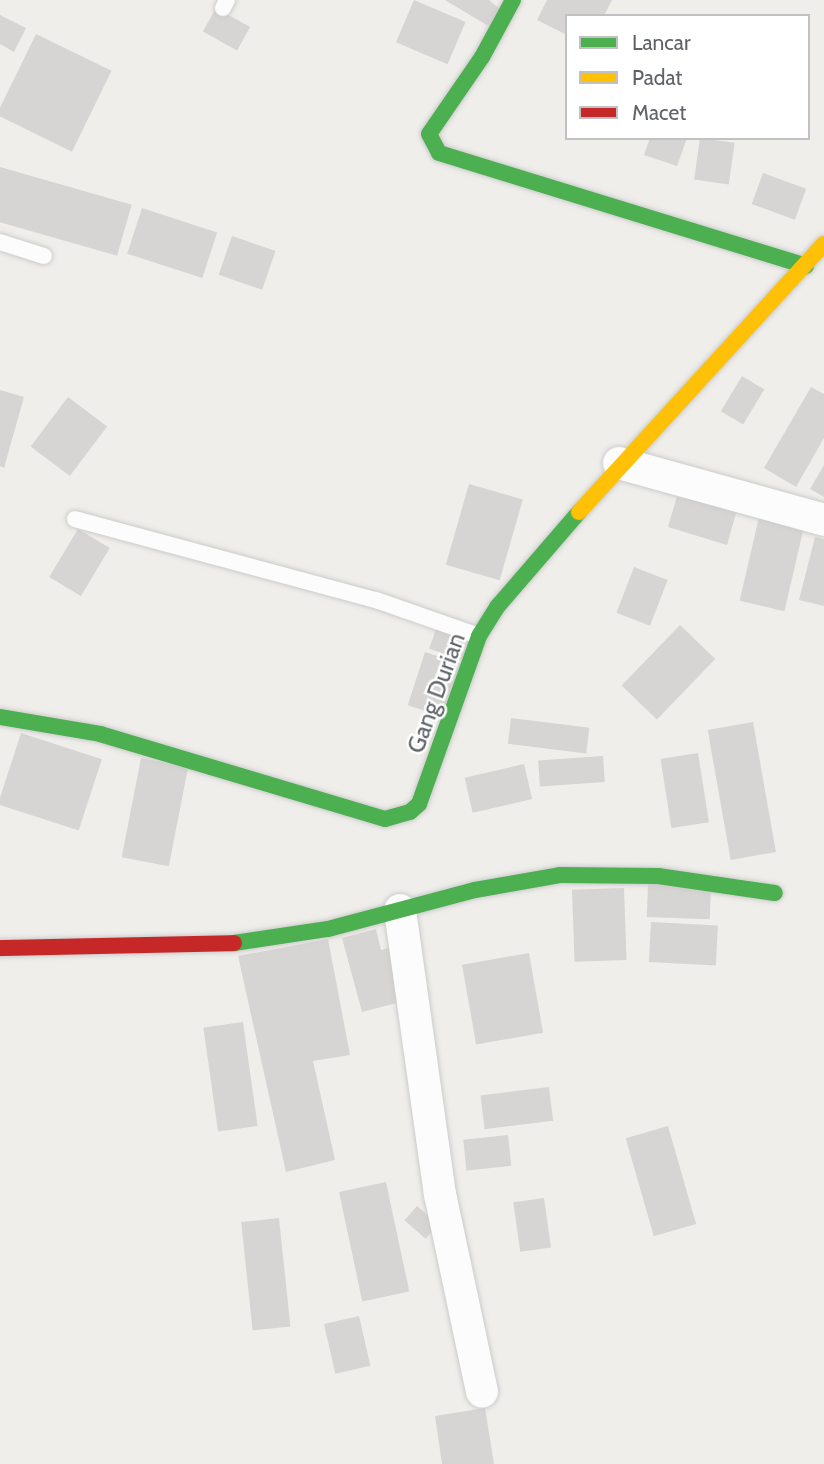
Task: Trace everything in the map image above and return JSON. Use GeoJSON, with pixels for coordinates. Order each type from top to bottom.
{"type":"FeatureCollection","features":[{"type":"Feature","properties":{"kind":"street"},"geometry":{"type":"LineString","coordinates":[[513,0],[482,58],[429,134],[439,153],[806,266]]}},
{"type":"Feature","properties":{"kind":"street","name":"Gang Durian"},"geometry":{"type":"LineString","coordinates":[[0,717],[100,734],[385,819],[399,818],[419,804],[479,636],[498,606],[619,463],[824,244]]}},
{"type":"Feature","properties":{"kind":"street"},"geometry":{"type":"LineString","coordinates":[[619,463],[824,520]]}},
{"type":"Feature","properties":{"kind":"street"},"geometry":{"type":"LineString","coordinates":[[0,948],[241,943],[328,929],[400,910],[560,875],[658,876],[775,893]]}},
{"type":"Feature","properties":{"kind":"street"},"geometry":{"type":"LineString","coordinates":[[400,910],[440,1194],[482,1392]]}},
{"type":"Feature","properties":{"kind":"lane"},"geometry":{"type":"LineString","coordinates":[[0,242],[44,256]]}},
{"type":"Feature","properties":{"kind":"lane"},"geometry":{"type":"LineString","coordinates":[[75,519],[376,600],[479,636]]}},
{"type":"Feature","properties":{"kind":"building"},"geometry":{"type":"Polygon","coordinates":[[[414,0],[466,22],[448,64],[396,42],[414,0]]]}},
{"type":"Feature","properties":{"kind":"building"},"geometry":{"type":"Polygon","coordinates":[[[445,0],[489,0],[500,9],[490,27],[445,0]]]}},
{"type":"Feature","properties":{"kind":"building"},"geometry":{"type":"Polygon","coordinates":[[[547,0],[612,0],[605,14],[565,14],[565,34],[537,20],[547,0]]]}},
{"type":"Feature","properties":{"kind":"building"},"geometry":{"type":"Polygon","coordinates":[[[216,8],[250,27],[237,51],[203,32],[216,8]]]}},
{"type":"Feature","properties":{"kind":"building"},"geometry":{"type":"Polygon","coordinates":[[[0,15],[26,28],[14,52],[0,44],[0,15]]]}},
{"type":"Feature","properties":{"kind":"building"},"geometry":{"type":"Polygon","coordinates":[[[36,34],[111,71],[72,152],[0,117],[0,108],[36,34]]]}},
{"type":"Feature","properties":{"kind":"building"},"geometry":{"type":"Polygon","coordinates":[[[649,140],[686,140],[677,166],[644,155],[649,140]]]}},
{"type":"Feature","properties":{"kind":"building"},"geometry":{"type":"Polygon","coordinates":[[[700,140],[735,143],[729,184],[694,180],[700,140]]]}},
{"type":"Feature","properties":{"kind":"building"},"geometry":{"type":"Polygon","coordinates":[[[0,167],[132,205],[117,256],[0,222],[0,167]]]}},
{"type":"Feature","properties":{"kind":"building"},"geometry":{"type":"Polygon","coordinates":[[[763,173],[806,189],[795,220],[752,204],[763,173]]]}},
{"type":"Feature","properties":{"kind":"building"},"geometry":{"type":"Polygon","coordinates":[[[142,208],[217,232],[202,278],[127,254],[142,208]]]}},
{"type":"Feature","properties":{"kind":"building"},"geometry":{"type":"Polygon","coordinates":[[[232,236],[275,251],[262,290],[219,275],[232,236]]]}},
{"type":"Feature","properties":{"kind":"building"},"geometry":{"type":"Polygon","coordinates":[[[742,376],[764,389],[743,425],[721,411],[742,376]]]}},
{"type":"Feature","properties":{"kind":"building"},"geometry":{"type":"Polygon","coordinates":[[[811,387],[824,394],[824,438],[796,487],[764,468],[811,387]]]}},
{"type":"Feature","properties":{"kind":"building"},"geometry":{"type":"Polygon","coordinates":[[[0,390],[24,397],[4,468],[0,466],[0,390]]]}},
{"type":"Feature","properties":{"kind":"building"},"geometry":{"type":"Polygon","coordinates":[[[68,397],[107,426],[70,476],[31,447],[68,397]]]}},
{"type":"Feature","properties":{"kind":"building"},"geometry":{"type":"Polygon","coordinates":[[[824,465],[824,497],[810,489],[824,465]]]}},
{"type":"Feature","properties":{"kind":"building"},"geometry":{"type":"Polygon","coordinates":[[[469,484],[523,499],[500,580],[446,565],[469,484]]]}},
{"type":"Feature","properties":{"kind":"building"},"geometry":{"type":"Polygon","coordinates":[[[707,493],[739,503],[727,545],[668,527],[677,496],[704,503],[707,493]]]}},
{"type":"Feature","properties":{"kind":"building"},"geometry":{"type":"Polygon","coordinates":[[[759,517],[804,527],[784,611],[740,601],[759,517]]]}},
{"type":"Feature","properties":{"kind":"building"},"geometry":{"type":"Polygon","coordinates":[[[78,529],[110,548],[81,596],[49,577],[78,529]]]}},
{"type":"Feature","properties":{"kind":"building"},"geometry":{"type":"Polygon","coordinates":[[[815,537],[824,539],[824,606],[799,600],[815,537]]]}},
{"type":"Feature","properties":{"kind":"building"},"geometry":{"type":"Polygon","coordinates":[[[634,567],[668,580],[650,626],[616,613],[634,567]]]}},
{"type":"Feature","properties":{"kind":"building"},"geometry":{"type":"Polygon","coordinates":[[[680,625],[715,659],[657,719],[622,685],[680,625]]]}},
{"type":"Feature","properties":{"kind":"building"},"geometry":{"type":"Polygon","coordinates":[[[436,629],[470,641],[463,661],[429,649],[436,629]]]}},
{"type":"Feature","properties":{"kind":"building"},"geometry":{"type":"Polygon","coordinates":[[[425,652],[462,664],[445,717],[408,705],[425,652]]]}},
{"type":"Feature","properties":{"kind":"building"},"geometry":{"type":"Polygon","coordinates":[[[511,718],[589,728],[586,753],[508,744],[511,718]]]}},
{"type":"Feature","properties":{"kind":"building"},"geometry":{"type":"Polygon","coordinates":[[[753,722],[776,852],[731,860],[708,730],[753,722]]]}},
{"type":"Feature","properties":{"kind":"building"},"geometry":{"type":"Polygon","coordinates":[[[21,733],[102,759],[79,831],[0,805],[21,733]]]}},
{"type":"Feature","properties":{"kind":"building"},"geometry":{"type":"Polygon","coordinates":[[[698,753],[709,822],[671,828],[660,759],[698,753]]]}},
{"type":"Feature","properties":{"kind":"building"},"geometry":{"type":"Polygon","coordinates":[[[603,756],[605,782],[540,786],[538,761],[603,756]]]}},
{"type":"Feature","properties":{"kind":"building"},"geometry":{"type":"Polygon","coordinates":[[[141,758],[188,767],[169,866],[122,857],[141,758]]]}},
{"type":"Feature","properties":{"kind":"building"},"geometry":{"type":"Polygon","coordinates":[[[524,764],[532,799],[473,813],[465,778],[524,764]]]}},
{"type":"Feature","properties":{"kind":"building"},"geometry":{"type":"Polygon","coordinates":[[[648,883],[711,885],[710,919],[647,917],[648,883]]]}},
{"type":"Feature","properties":{"kind":"building"},"geometry":{"type":"Polygon","coordinates":[[[624,888],[627,960],[575,962],[572,890],[624,888]]]}},
{"type":"Feature","properties":{"kind":"building"},"geometry":{"type":"Polygon","coordinates":[[[651,922],[718,926],[716,965],[649,962],[651,922]]]}},
{"type":"Feature","properties":{"kind":"building"},"geometry":{"type":"Polygon","coordinates":[[[376,929],[381,950],[394,947],[408,1000],[362,1012],[342,938],[376,929]]]}},
{"type":"Feature","properties":{"kind":"building"},"geometry":{"type":"Polygon","coordinates":[[[328,939],[350,1055],[313,1061],[335,1160],[286,1172],[238,956],[328,939]]]}},
{"type":"Feature","properties":{"kind":"building"},"geometry":{"type":"Polygon","coordinates":[[[529,953],[543,1033],[476,1045],[462,965],[529,953]]]}},
{"type":"Feature","properties":{"kind":"building"},"geometry":{"type":"Polygon","coordinates":[[[243,1022],[258,1126],[218,1132],[203,1028],[243,1022]]]}},
{"type":"Feature","properties":{"kind":"building"},"geometry":{"type":"Polygon","coordinates":[[[549,1087],[553,1121],[485,1129],[481,1095],[549,1087]]]}},
{"type":"Feature","properties":{"kind":"building"},"geometry":{"type":"Polygon","coordinates":[[[668,1126],[696,1224],[654,1236],[626,1138],[668,1126]]]}},
{"type":"Feature","properties":{"kind":"building"},"geometry":{"type":"Polygon","coordinates":[[[508,1135],[511,1166],[466,1171],[463,1140],[508,1135]]]}},
{"type":"Feature","properties":{"kind":"building"},"geometry":{"type":"Polygon","coordinates":[[[386,1182],[409,1292],[362,1302],[339,1192],[386,1182]]]}},
{"type":"Feature","properties":{"kind":"building"},"geometry":{"type":"Polygon","coordinates":[[[544,1198],[551,1248],[520,1252],[513,1202],[544,1198]]]}},
{"type":"Feature","properties":{"kind":"building"},"geometry":{"type":"Polygon","coordinates":[[[417,1206],[438,1224],[426,1239],[405,1220],[417,1206]]]}},
{"type":"Feature","properties":{"kind":"building"},"geometry":{"type":"Polygon","coordinates":[[[279,1218],[290,1326],[253,1330],[241,1222],[279,1218]]]}},
{"type":"Feature","properties":{"kind":"building"},"geometry":{"type":"Polygon","coordinates":[[[359,1316],[370,1366],[335,1374],[324,1324],[359,1316]]]}},
{"type":"Feature","properties":{"kind":"building"},"geometry":{"type":"Polygon","coordinates":[[[485,1408],[494,1464],[442,1464],[435,1416],[485,1408]]]}},
{"type":"Feature","properties":{"kind":"traffic: fast"},"geometry":{"type":"LineString","coordinates":[[513,0],[482,57],[429,134],[439,153],[806,266]]}},
{"type":"Feature","properties":{"kind":"traffic: fast"},"geometry":{"type":"LineString","coordinates":[[0,717],[100,734],[385,819],[410,812],[419,804],[479,636],[498,606],[579,512]]}},
{"type":"Feature","properties":{"kind":"traffic: fast"},"geometry":{"type":"LineString","coordinates":[[234,943],[328,929],[475,890],[560,875],[658,876],[775,893]]}},
{"type":"Feature","properties":{"kind":"traffic: slow"},"geometry":{"type":"LineString","coordinates":[[579,512],[824,244]]}},
{"type":"Feature","properties":{"kind":"traffic: jam"},"geometry":{"type":"LineString","coordinates":[[0,948],[234,943]]}}]}
